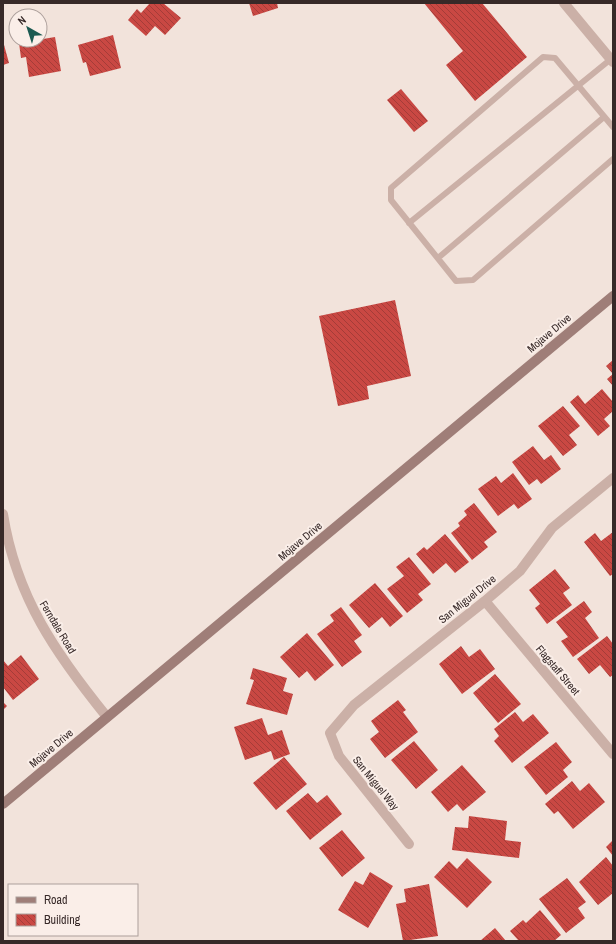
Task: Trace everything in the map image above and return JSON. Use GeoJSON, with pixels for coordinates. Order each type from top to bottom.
{"type":"FeatureCollection","features":[{"type":"Feature","properties":{"kind":"main road","name":"Mojave Drive"},"geometry":{"type":"LineString","coordinates":[[3,804],[613,296]]}},
{"type":"Feature","properties":{"kind":"street"},"geometry":{"type":"LineString","coordinates":[[564,3],[612,60]]}},
{"type":"Feature","properties":{"kind":"street","name":"San Miguel Drive"},"geometry":{"type":"LineString","coordinates":[[330,733],[354,705],[485,601],[520,571],[552,528],[613,478]]}},
{"type":"Feature","properties":{"kind":"street","name":"Ferndale Road"},"geometry":{"type":"LineString","coordinates":[[3,514],[6,533],[17,571],[40,626],[80,684],[107,717]]}},
{"type":"Feature","properties":{"kind":"street","name":"Flagstaff Street"},"geometry":{"type":"LineString","coordinates":[[485,601],[613,754]]}},
{"type":"Feature","properties":{"kind":"street","name":"San Miguel Way"},"geometry":{"type":"LineString","coordinates":[[330,733],[339,756],[410,844]]}},
{"type":"Feature","properties":{"kind":"lane"},"geometry":{"type":"LineString","coordinates":[[613,127],[555,58],[543,57],[391,188],[391,200],[456,281],[473,280],[613,159]]}},
{"type":"Feature","properties":{"kind":"lane"},"geometry":{"type":"LineString","coordinates":[[409,223],[577,84],[612,60]]}},
{"type":"Feature","properties":{"kind":"lane"},"geometry":{"type":"LineString","coordinates":[[438,258],[604,117]]}},
{"type":"Feature","properties":{"kind":"building"},"geometry":{"type":"Polygon","coordinates":[[[150,3],[163,3],[181,18],[165,35],[155,26],[146,36],[128,20],[137,9],[141,13],[150,3]]]}},
{"type":"Feature","properties":{"kind":"building"},"geometry":{"type":"Polygon","coordinates":[[[249,3],[277,3],[278,8],[253,16],[249,3]]]}},
{"type":"Feature","properties":{"kind":"building"},"geometry":{"type":"Polygon","coordinates":[[[424,3],[482,3],[527,57],[475,101],[446,65],[463,51],[424,3]]]}},
{"type":"Feature","properties":{"kind":"building"},"geometry":{"type":"Polygon","coordinates":[[[113,35],[121,68],[90,76],[86,62],[83,63],[78,45],[113,35]]]}},
{"type":"Feature","properties":{"kind":"building"},"geometry":{"type":"Polygon","coordinates":[[[55,37],[61,71],[29,77],[26,57],[21,58],[20,48],[48,48],[48,38],[55,37]]]}},
{"type":"Feature","properties":{"kind":"building"},"geometry":{"type":"Polygon","coordinates":[[[3,41],[9,63],[3,65],[3,41]]]}},
{"type":"Feature","properties":{"kind":"building"},"geometry":{"type":"Polygon","coordinates":[[[401,89],[428,121],[414,132],[387,100],[401,89]]]}},
{"type":"Feature","properties":{"kind":"building"},"geometry":{"type":"Polygon","coordinates":[[[395,300],[411,376],[367,386],[369,399],[338,406],[319,316],[395,300]]]}},
{"type":"Feature","properties":{"kind":"building"},"geometry":{"type":"Polygon","coordinates":[[[613,360],[613,374],[606,366],[613,360]]]}},
{"type":"Feature","properties":{"kind":"building"},"geometry":{"type":"Polygon","coordinates":[[[613,374],[613,386],[607,379],[613,374]]]}},
{"type":"Feature","properties":{"kind":"building"},"geometry":{"type":"Polygon","coordinates":[[[602,389],[613,402],[613,411],[604,419],[610,426],[598,436],[570,402],[578,395],[585,404],[602,389]]]}},
{"type":"Feature","properties":{"kind":"building"},"geometry":{"type":"Polygon","coordinates":[[[563,406],[580,426],[569,435],[577,445],[563,456],[538,426],[563,406]]]}},
{"type":"Feature","properties":{"kind":"building"},"geometry":{"type":"Polygon","coordinates":[[[533,446],[544,460],[551,455],[561,469],[541,484],[537,479],[529,485],[512,462],[533,446]]]}},
{"type":"Feature","properties":{"kind":"building"},"geometry":{"type":"Polygon","coordinates":[[[513,473],[532,499],[518,509],[514,504],[498,516],[478,489],[496,476],[501,483],[513,473]]]}},
{"type":"Feature","properties":{"kind":"building"},"geometry":{"type":"Polygon","coordinates":[[[474,503],[497,532],[484,542],[488,547],[472,560],[451,533],[460,526],[458,523],[467,515],[464,511],[474,503]]]}},
{"type":"Feature","properties":{"kind":"building"},"geometry":{"type":"Polygon","coordinates":[[[613,532],[613,574],[610,576],[584,542],[595,533],[601,541],[613,532]]]}},
{"type":"Feature","properties":{"kind":"building"},"geometry":{"type":"Polygon","coordinates":[[[445,534],[469,562],[455,573],[446,563],[433,574],[416,554],[424,547],[427,550],[445,534]]]}},
{"type":"Feature","properties":{"kind":"building"},"geometry":{"type":"Polygon","coordinates":[[[409,557],[431,584],[418,594],[423,600],[407,613],[387,589],[404,576],[396,567],[409,557]]]}},
{"type":"Feature","properties":{"kind":"building"},"geometry":{"type":"Polygon","coordinates":[[[555,569],[570,588],[563,593],[572,605],[547,624],[535,608],[540,604],[529,590],[555,569]]]}},
{"type":"Feature","properties":{"kind":"building"},"geometry":{"type":"Polygon","coordinates":[[[375,583],[403,616],[390,627],[382,617],[369,628],[349,605],[375,583]]]}},
{"type":"Feature","properties":{"kind":"building"},"geometry":{"type":"Polygon","coordinates":[[[584,601],[592,612],[585,618],[599,638],[573,657],[561,641],[568,637],[556,622],[584,601]]]}},
{"type":"Feature","properties":{"kind":"building"},"geometry":{"type":"Polygon","coordinates":[[[341,607],[362,635],[354,641],[362,652],[342,667],[317,634],[334,621],[330,615],[341,607]]]}},
{"type":"Feature","properties":{"kind":"building"},"geometry":{"type":"Polygon","coordinates":[[[307,633],[334,665],[315,681],[307,671],[299,678],[280,657],[307,633]]]}},
{"type":"Feature","properties":{"kind":"building"},"geometry":{"type":"Polygon","coordinates":[[[607,636],[613,644],[613,675],[610,677],[600,665],[589,674],[577,659],[607,636]]]}},
{"type":"Feature","properties":{"kind":"building"},"geometry":{"type":"Polygon","coordinates":[[[461,646],[469,657],[480,649],[495,669],[462,694],[439,664],[461,646]]]}},
{"type":"Feature","properties":{"kind":"building"},"geometry":{"type":"Polygon","coordinates":[[[21,655],[39,679],[13,700],[3,687],[3,660],[8,666],[21,655]]]}},
{"type":"Feature","properties":{"kind":"building"},"geometry":{"type":"Polygon","coordinates":[[[253,668],[287,678],[283,691],[293,694],[287,715],[246,704],[254,680],[250,679],[253,668]]]}},
{"type":"Feature","properties":{"kind":"building"},"geometry":{"type":"Polygon","coordinates":[[[495,674],[521,704],[498,723],[473,693],[495,674]]]}},
{"type":"Feature","properties":{"kind":"building"},"geometry":{"type":"Polygon","coordinates":[[[398,700],[406,710],[403,712],[418,732],[385,758],[370,739],[379,732],[371,721],[398,700]]]}},
{"type":"Feature","properties":{"kind":"building"},"geometry":{"type":"Polygon","coordinates":[[[3,702],[7,706],[3,710],[3,702]]]}},
{"type":"Feature","properties":{"kind":"building"},"geometry":{"type":"Polygon","coordinates":[[[515,712],[523,722],[533,714],[549,733],[512,763],[494,741],[499,736],[494,729],[515,712]]]}},
{"type":"Feature","properties":{"kind":"building"},"geometry":{"type":"Polygon","coordinates":[[[262,718],[268,735],[282,730],[290,754],[274,760],[271,751],[245,760],[234,727],[262,718]]]}},
{"type":"Feature","properties":{"kind":"building"},"geometry":{"type":"Polygon","coordinates":[[[414,741],[438,770],[416,789],[391,760],[414,741]]]}},
{"type":"Feature","properties":{"kind":"building"},"geometry":{"type":"Polygon","coordinates":[[[556,742],[572,762],[563,770],[568,777],[546,795],[524,767],[556,742]]]}},
{"type":"Feature","properties":{"kind":"building"},"geometry":{"type":"Polygon","coordinates":[[[284,757],[307,784],[276,810],[253,783],[284,757]]]}},
{"type":"Feature","properties":{"kind":"building"},"geometry":{"type":"Polygon","coordinates":[[[462,765],[486,792],[463,811],[457,804],[448,812],[431,792],[462,765]]]}},
{"type":"Feature","properties":{"kind":"building"},"geometry":{"type":"Polygon","coordinates":[[[572,781],[580,791],[589,783],[605,802],[573,829],[558,811],[554,814],[545,804],[572,781]]]}},
{"type":"Feature","properties":{"kind":"building"},"geometry":{"type":"Polygon","coordinates":[[[308,793],[317,803],[327,795],[342,814],[310,840],[286,811],[308,793]]]}},
{"type":"Feature","properties":{"kind":"building"},"geometry":{"type":"Polygon","coordinates":[[[469,816],[507,821],[505,840],[521,842],[519,858],[452,850],[455,827],[468,828],[469,816]]]}},
{"type":"Feature","properties":{"kind":"building"},"geometry":{"type":"Polygon","coordinates":[[[342,830],[365,858],[342,877],[319,848],[342,830]]]}},
{"type":"Feature","properties":{"kind":"building"},"geometry":{"type":"Polygon","coordinates":[[[613,840],[613,856],[606,847],[613,840]]]}},
{"type":"Feature","properties":{"kind":"building"},"geometry":{"type":"Polygon","coordinates":[[[606,857],[613,866],[613,893],[598,905],[579,882],[606,857]]]}},
{"type":"Feature","properties":{"kind":"building"},"geometry":{"type":"Polygon","coordinates":[[[467,858],[492,882],[467,908],[434,877],[449,861],[457,869],[467,858]]]}},
{"type":"Feature","properties":{"kind":"building"},"geometry":{"type":"Polygon","coordinates":[[[370,872],[393,886],[368,928],[338,910],[355,881],[363,885],[370,872]]]}},
{"type":"Feature","properties":{"kind":"building"},"geometry":{"type":"Polygon","coordinates":[[[567,878],[586,902],[578,908],[585,918],[566,933],[539,899],[567,878]]]}},
{"type":"Feature","properties":{"kind":"building"},"geometry":{"type":"Polygon","coordinates":[[[429,884],[438,936],[403,941],[396,904],[406,902],[404,889],[429,884]]]}},
{"type":"Feature","properties":{"kind":"building"},"geometry":{"type":"Polygon","coordinates":[[[540,910],[561,935],[554,941],[519,941],[510,931],[523,920],[526,923],[540,910]]]}},
{"type":"Feature","properties":{"kind":"building"},"geometry":{"type":"Polygon","coordinates":[[[495,928],[506,941],[480,941],[495,928]]]}}]}
